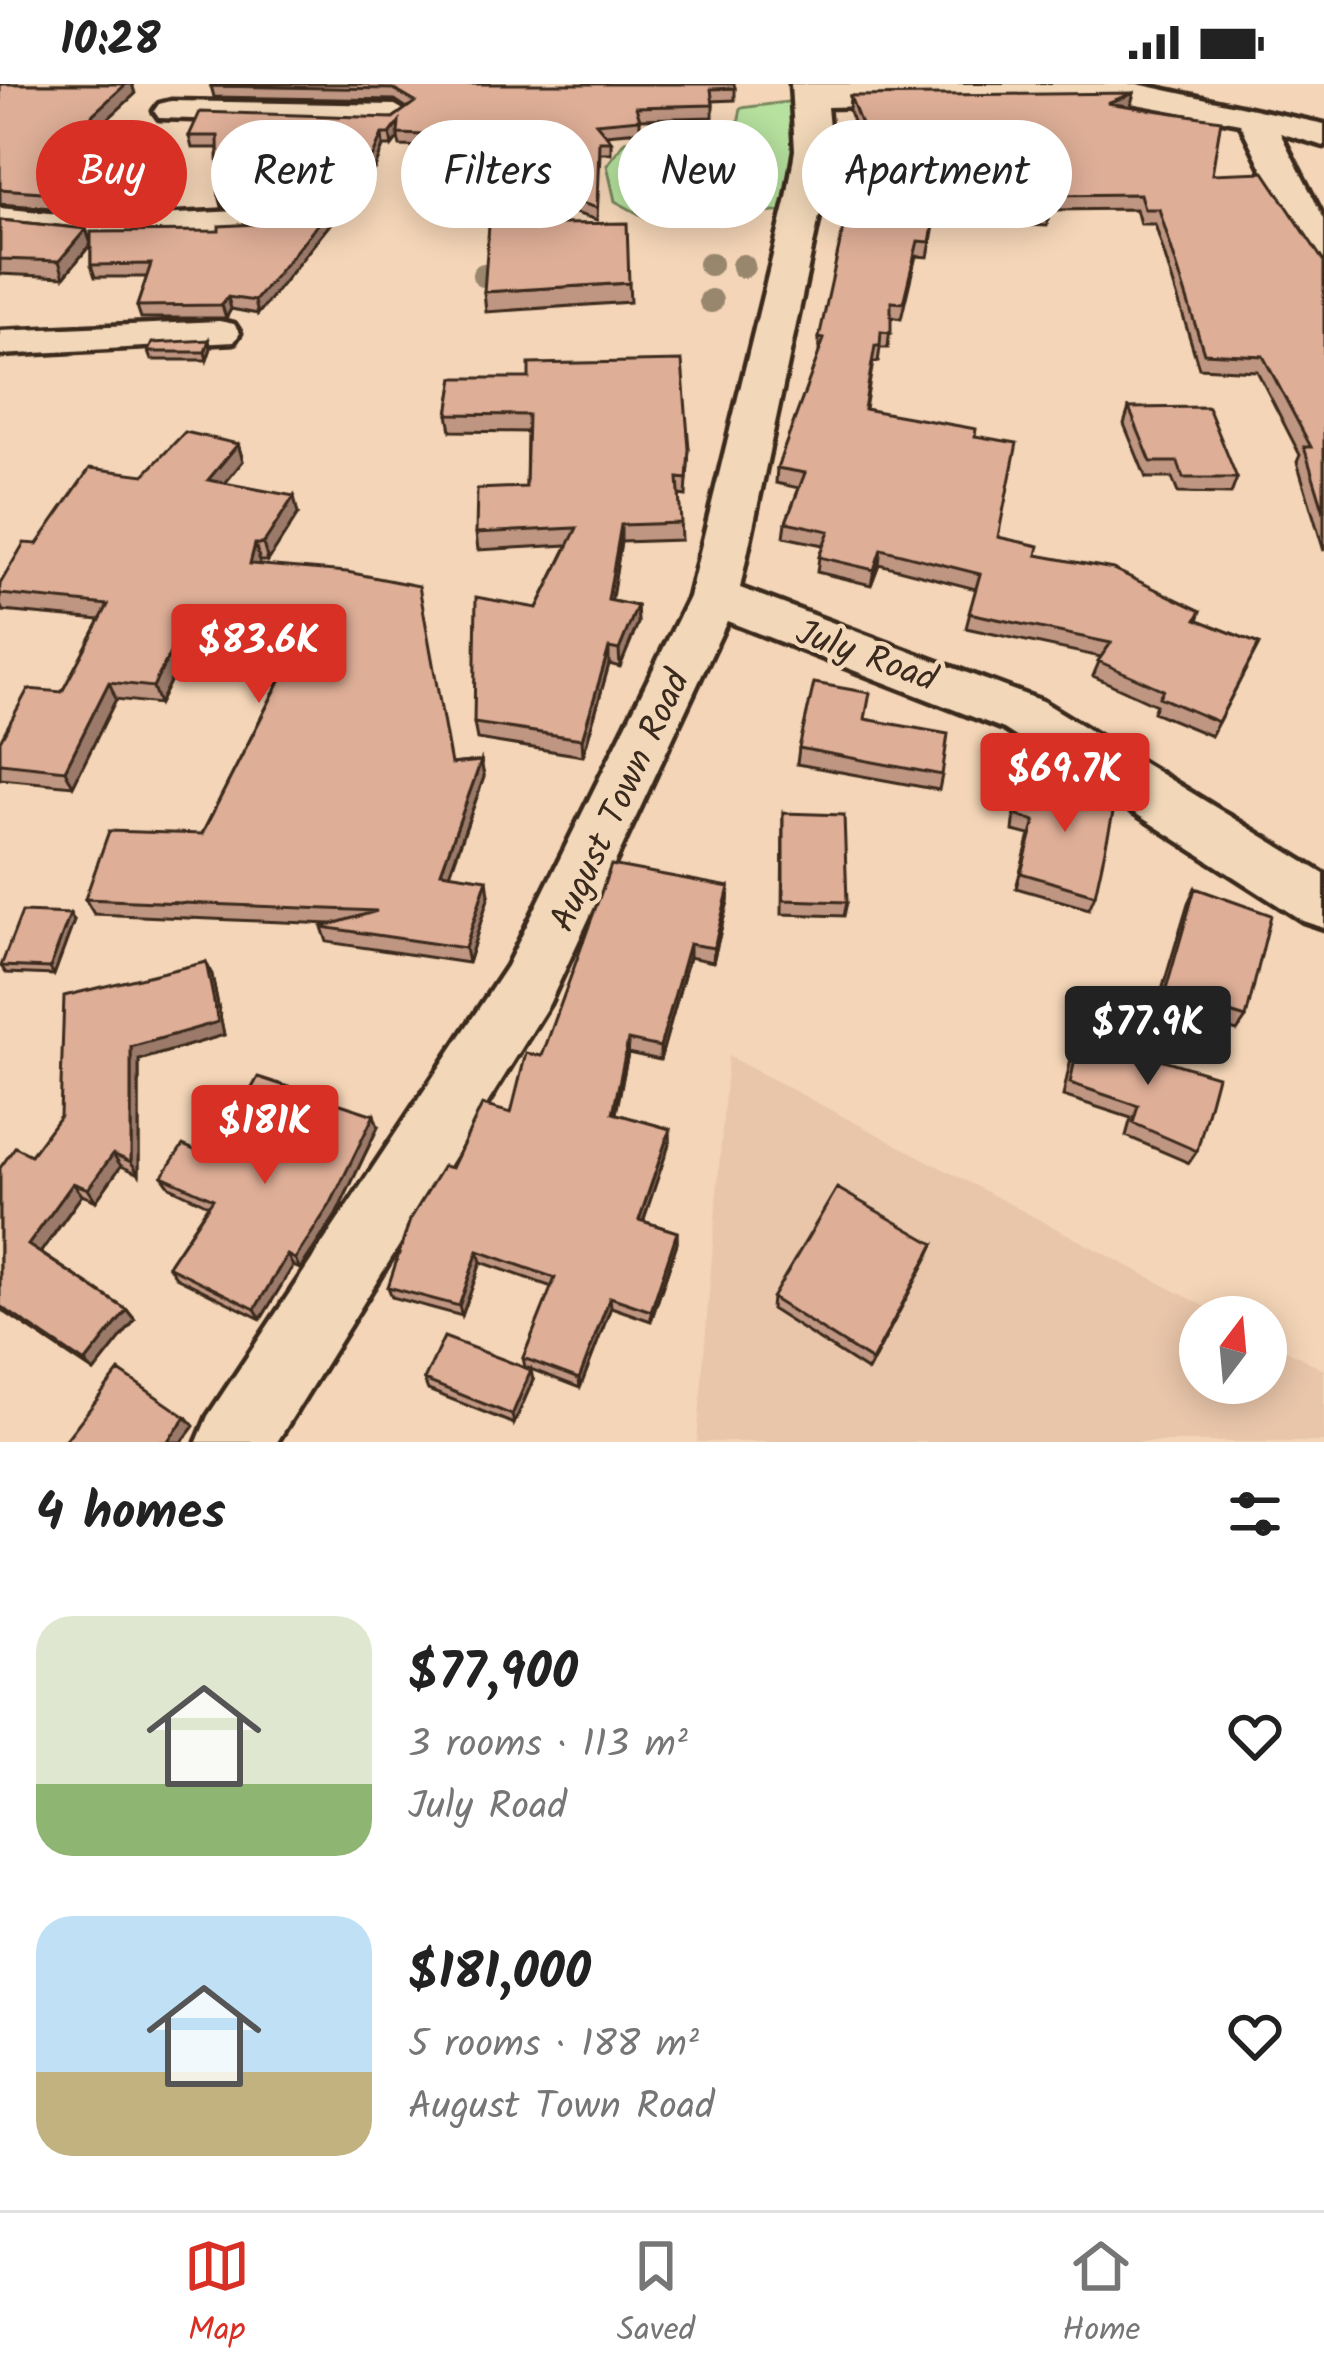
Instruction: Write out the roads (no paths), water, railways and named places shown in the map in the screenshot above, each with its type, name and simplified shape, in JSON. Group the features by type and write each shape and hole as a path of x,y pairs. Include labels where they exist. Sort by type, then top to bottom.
{"street":[{"path":"348,115 366,84"},
{"path":"809,90 1114,90 1252,115 1324,135"},
{"name":"August Town Road","path":"234,1442 528,985 714,597 805,198 813,150 809,90"},
{"path":"171,110 395,115"},
{"path":"1252,115 1324,256"},
{"path":"0,220 97,229 211,223"},
{"path":"0,343 218,333"},
{"name":"July Road","path":"714,597 1023,716 1114,767 1324,904"}]}
